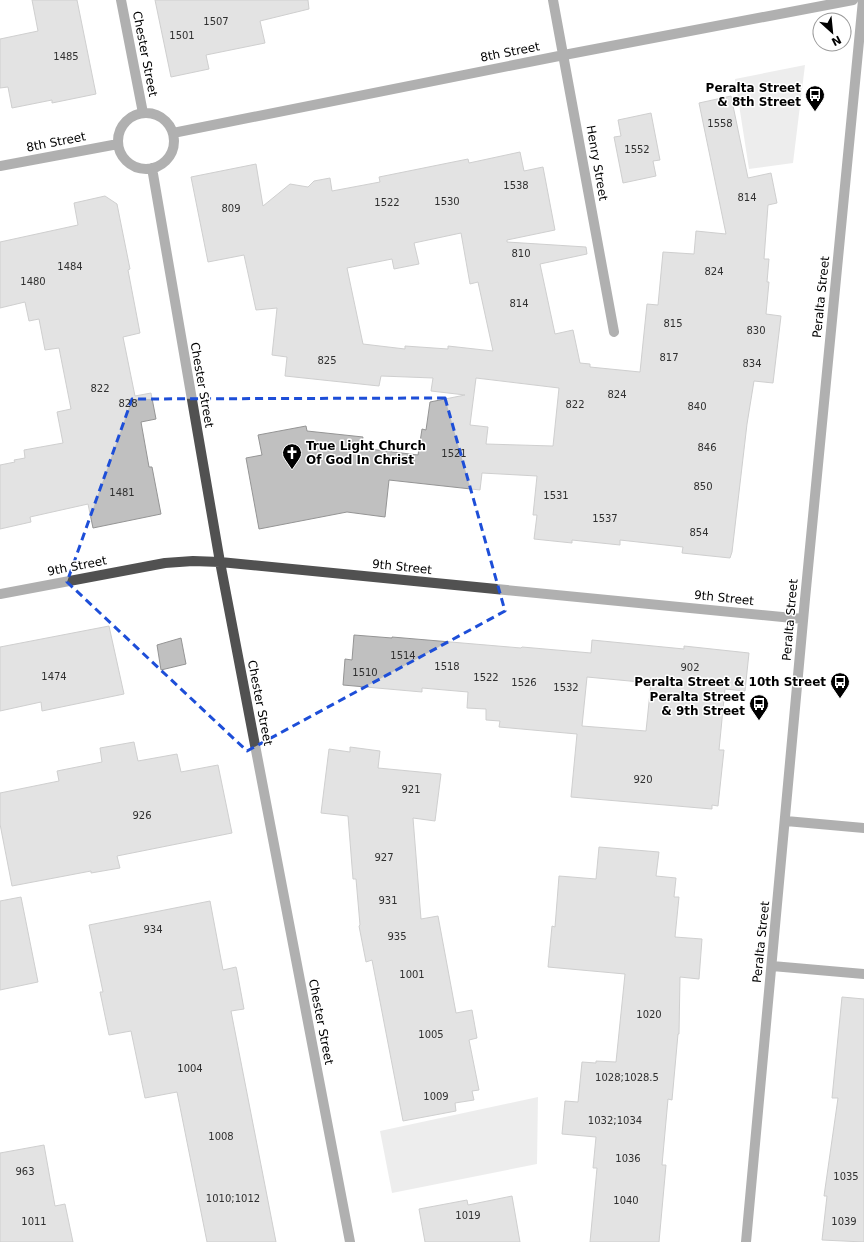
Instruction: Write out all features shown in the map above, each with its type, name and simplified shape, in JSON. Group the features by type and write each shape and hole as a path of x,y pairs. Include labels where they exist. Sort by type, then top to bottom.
{"street":[{"name":"Chester Street","path":"122,0 143,113"},
{"name":"Henry Street","path":"553,0 614,332"},
{"name":"8th Street","path":"173,133 564,55 853,0"},
{"name":"Peralta Street","path":"746,1242 786,821 803,619 863,0"},
{"path":"143,113 158,116 165,120 173,133 174,142 172,151 167,159 160,165 142,169 126,161 120,153 118,144 119,135 124,124 134,115 143,113"},
{"name":"8th Street","path":"0,166 118,144"},
{"name":"Chester Street","path":"152,168 220,562 350,1242"},
{"name":"9th Street","path":"0,594 165,563 193,561 220,562 803,619"},
{"path":"786,821 864,828"},
{"path":"772,966 864,974"}],"highlighted area":[{"path":"445,398 505,611 247,751 67,582 132,399"}],"shaded area":[{"path":"805,65 793,163 749,169 735,79"},
{"path":"538,1097 537,1164 392,1193 380,1131"}],"building":[{"path":"32,0 77,0 96,94 52,103 52,100 12,108 8,87 0,88 0,39 38,31"},
{"path":"155,0 308,0 309,9 260,21 265,43 206,55 209,69 171,77"},
{"path":"731,96 748,178 771,173 777,203 768,205 764,259 769,259 767,282 769,282 766,314 781,316 773,383 754,381 730,558 682,553 683,547 620,540 620,545 572,540 572,543 534,539 537,515 533,515 537,476 482,473 480,490 389,480 385,517 347,512 259,529 246,458 262,455 258,435 306,426 307,431 363,437 361,448 418,455 422,429 426,430 430,402 465,395 431,391 433,378 381,376 379,386 285,376 287,357 272,355 277,308 256,310 244,255 208,262 191,177 256,164 263,206 290,184 308,187 314,181 330,178 332,191 380,182 379,177 468,159 469,163 520,152 524,171 543,167 555,230 507,240 507,242 586,247 587,254 540,264 555,334 573,330 580,363 590,364 590,367 640,372 647,304 658,305 663,252 694,254 696,231 726,234 699,103","holes":["461,233 470,284 478,282 493,351 448,346 448,349 405,346 405,349 363,344 347,268 392,259 394,269 419,264 414,243","476,378 559,388 553,446 486,444 488,427 470,425"]},
{"path":"651,113 660,160 653,161 656,176 623,183 614,137 621,136 618,120"},
{"path":"105,196 117,204 130,269 128,270 140,333 123,337 135,396 151,393 156,419 141,422 149,467 152,467 161,514 93,528 88,504 30,517 31,522 0,529 0,465 25,458 24,450 63,443 57,412 71,409 59,348 45,350 39,319 29,321 25,302 0,308 0,242 78,225 74,203"},
{"path":"109,626 124,694 42,711 41,702 0,711 0,647"},
{"path":"354,635 591,653 592,640 684,649 684,646 749,653 745,691 725,689 719,750 724,750 718,806 712,805 712,809 571,797 577,734 499,727 500,721 486,720 486,709 467,708 468,692 422,688 422,692 343,685 345,659 352,660","holes":["587,677 651,683 646,731 582,726"]},
{"path":"181,638 186,664 161,670 157,645"},
{"path":"134,742 138,761 177,754 181,772 218,765 232,833 117,856 120,868 91,873 91,871 12,886 0,824 0,793 59,781 57,771 102,762 100,748"},
{"path":"350,747 380,751 378,768 441,774 435,821 413,818 421,919 438,916 456,1013 472,1010 477,1038 469,1040 479,1090 472,1091 474,1100 455,1103 456,1111 403,1121 372,960 366,962 359,926 356,879 353,879 348,816 321,813 329,749 350,752"},
{"path":"599,847 659,852 656,876 676,878 674,897 679,897 675,937 702,939 699,979 680,977 679,1034 672,1100 668,1099 662,1165 666,1165 659,1242 590,1242 597,1168 593,1168 596,1137 562,1134 565,1101 578,1102 582,1062 616,1062 625,974 548,967 552,926 555,927 559,876 596,879"},
{"path":"21,897 38,982 0,990 0,901"},
{"path":"210,901 223,970 236,967 237,971 244,1009 231,1011 276,1242 207,1242 177,1092 145,1098 131,1031 109,1035 100,992 103,992 89,925"},
{"path":"842,997 864,999 864,1242 822,1240 827,1196 824,1196 838,1098 832,1098"},
{"path":"44,1145 55,1206 65,1204 73,1242 0,1242 0,1153"},
{"path":"512,1196 520,1242 425,1242 419,1209 467,1200 468,1205"}],"place":[{"name":"Peralta Street & 8th Street","path":"815,112"},
{"name":"True Light Church Of God In Christ","path":"292,470"},
{"name":"Peralta Street & 10th Street","path":"840,699"},
{"name":"Peralta Street & 9th Street","path":"759,721"}]}
